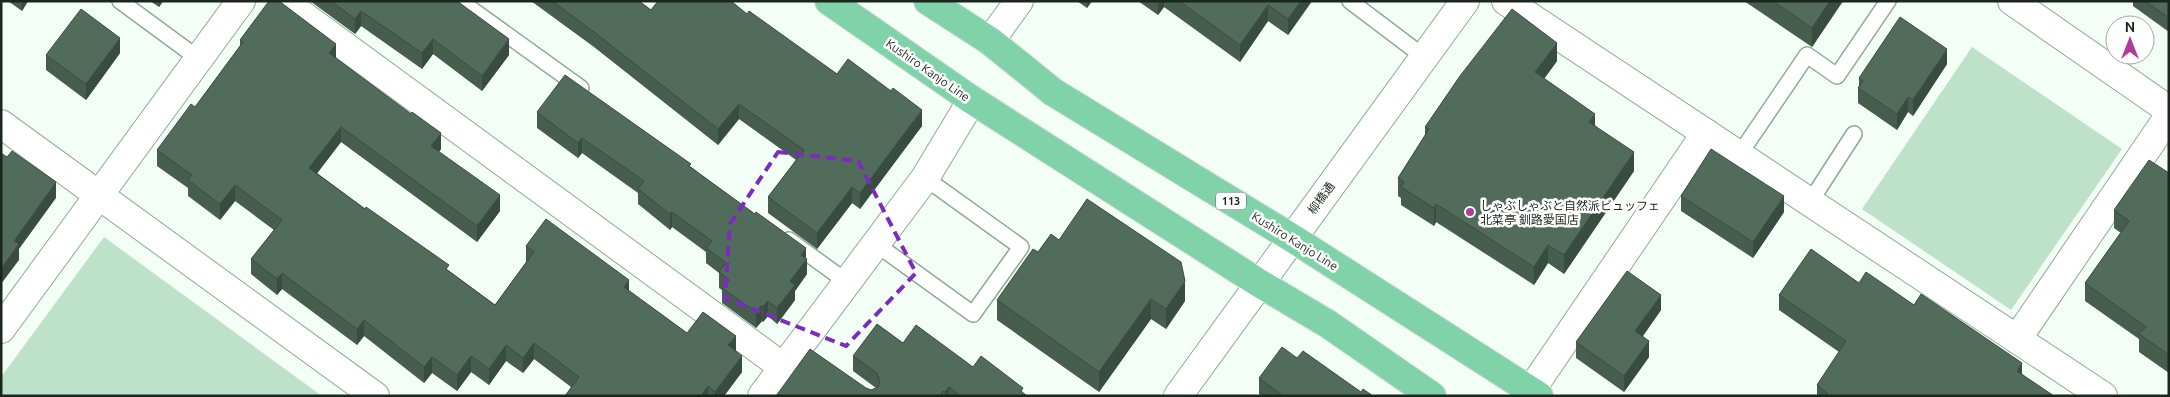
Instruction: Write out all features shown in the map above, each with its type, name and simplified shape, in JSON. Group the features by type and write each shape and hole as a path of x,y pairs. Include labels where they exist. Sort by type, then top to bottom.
{"main road":[{"name":"Kushiro Kanjo Line","path":"829,1 972,100 1259,283 1328,324 1432,396"},
{"name":"Kushiro Kanjo Line","path":"928,1 990,42 1052,92 1292,238 1535,393"}],"street":[{"path":"1,329 241,1"},
{"path":"283,1 783,367"},
{"path":"990,42 1018,1"},
{"name":"柳橋通","path":"1178,396 1465,1"},
{"path":"1506,1 2103,396"},
{"path":"2012,1 2169,110"},
{"path":"762,396 783,367 807,351 847,282 925,178 972,100"},
{"path":"2018,339 2169,116"},
{"path":"1,124 100,194 375,396"},
{"path":"1535,393 1706,133"}],"lane":[{"path":"120,1 199,59"},
{"path":"460,1 589,95"},
{"path":"1350,1 1424,56"},
{"path":"1739,155 1807,55 1837,76 1888,1"},
{"path":"1810,202 1854,134"},
{"path":"876,244 973,314 1021,247 925,178"},
{"path":"774,229 847,282"}],"highlighted area":[{"path":"778,152 858,161 916,273 846,346 725,298 730,224"}],"green space":[{"path":"1972,47 2122,149 2011,310 1862,209"},
{"path":"104,237 322,396 1,396 1,377"}],"building":[{"path":"269,1 274,3 279,1 336,44 329,53 411,114 412,112 441,133 431,146 500,195 477,226 341,127 309,168 365,209 366,207 449,265 446,269 495,305 534,252 526,246 546,219 629,280 624,287 687,333 703,312 736,336 728,345 742,356 715,392 708,386 701,396 565,396 579,377 534,343 523,358 506,345 489,369 471,356 457,375 432,357 424,367 364,320 357,329 282,273 277,279 251,259 282,220 235,185 220,204 188,180 192,175 157,150 191,104 195,107 243,42 240,40"},
{"path":"331,1 457,1 509,39 482,76 433,39 422,53 361,11 355,19"},
{"path":"552,1 639,1 651,10 658,1 731,1 747,14 749,11 837,74 848,59 891,91 893,88 922,110 860,193 852,187 817,233 768,197 804,150 739,104 718,129"},
{"path":"1179,1 1301,1 1288,19 1268,5 1240,45"},
{"path":"1773,1 1830,1 1812,28"},
{"path":"2145,1 2169,1 2169,18"},
{"path":"81,9 120,38 86,84 46,55"},
{"path":"1512,9 1557,43 1535,72 1595,114 1589,122 1634,152 1564,255 1548,245 1534,267 1436,204 1434,208 1401,187 1404,182 1398,178 1429,129 1425,127 1460,76"},
{"path":"1900,17 1947,49 1913,100 1908,97 1897,114 1858,88 1863,81 1859,78"},
{"path":"565,75 691,164 689,166 755,214 756,212 806,248 801,255 807,259 790,281 795,285 777,308 768,301 756,312 722,288 729,280 719,272 726,263 706,248 712,241 672,212 670,214 638,189 644,181 582,138 578,143 537,112"},
{"path":"1711,149 1784,196 1753,242 1681,196"},
{"path":"12,151 56,182 14,241 19,244 1,269 1,153 7,157"},
{"path":"2149,160 2169,173 2169,355 2139,334 2146,327 2085,283 2129,221 2114,210"},
{"path":"1087,199 1181,262 1185,281 1166,309 1151,299 1099,372 997,300 1033,249 1038,252 1051,234 1059,240"},
{"path":"1811,249 1859,283 1866,272 1914,305 1921,294 2022,363 2017,371 2054,396 1825,396 1827,393 1817,385 1846,341 1779,295"},
{"path":"1627,271 1661,295 1635,331 1649,341 1624,376 1576,342"},
{"path":"877,324 903,343 916,325 973,367 981,356 1023,388 1021,391 1027,396 961,396 949,387 940,396 776,396 810,349 866,388 871,390 878,387 880,381 877,373 853,356"},
{"path":"1282,347 1297,358 1303,351 1361,392 1363,389 1373,396 1283,396 1259,378"}],"place":[{"name":"しゃぶしゃぶと自然派ビュッフェ 北菜亭 釧路愛国店","path":"1470,212"}]}
